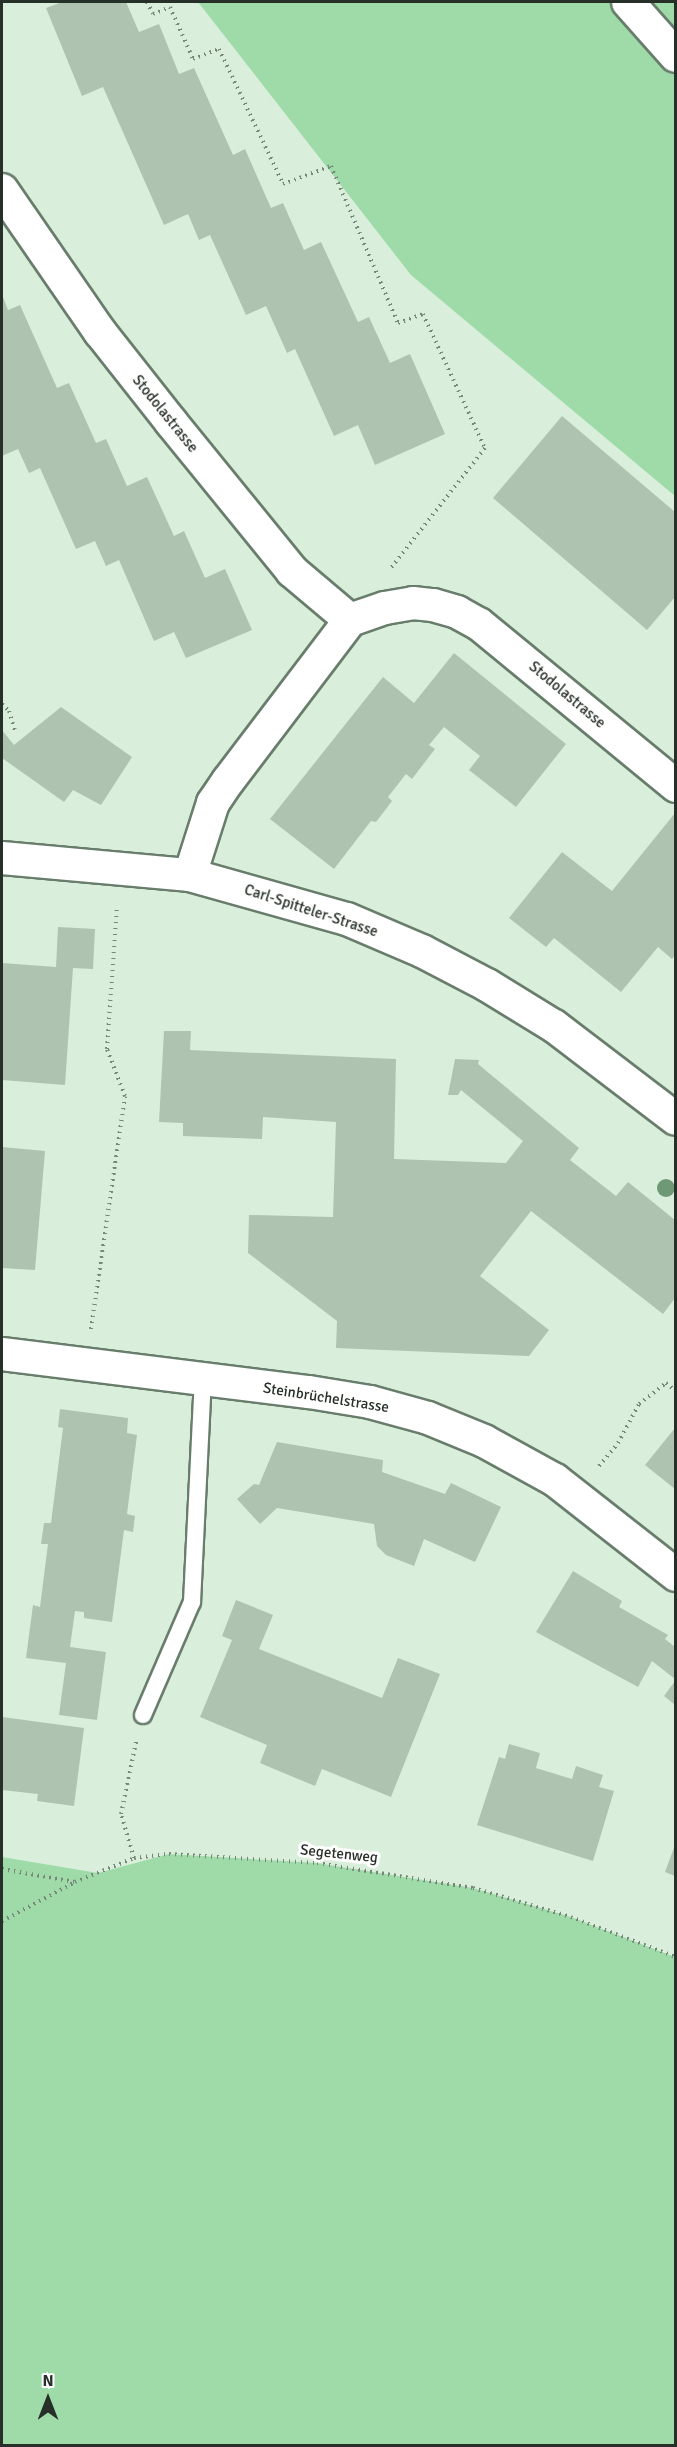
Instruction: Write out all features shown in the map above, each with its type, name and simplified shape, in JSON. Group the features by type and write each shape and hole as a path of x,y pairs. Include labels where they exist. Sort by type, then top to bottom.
{"street":[{"path":"628,2 675,56"},
{"name":"Stodolastrasse","path":"2,190 100,332 292,571 350,620 412,603 457,612 508,646 675,786"},
{"path":"190,875 213,803 350,620"},
{"name":"Carl-Spitteler-Strasse","path":"2,858 190,875 347,919 422,951 554,1026 675,1119"},
{"name":"Steinbrüchelstrasse","path":"2,1354 203,1381 309,1392 428,1418 484,1441 576,1494 675,1575"}],"lane":[{"path":"142,1715 192,1602 203,1381"}],"path":[{"path":"147,2 153,14 170,7 193,59 219,49 283,184 331,166 398,323 423,314 485,448 386,575"},
{"path":"2,704 9,711 15,732"},
{"path":"86,1366 125,1096 107,1048 119,868"},
{"path":"576,1494 618,1443 639,1404 666,1383 675,1392"},
{"path":"134,1858 121,1814 142,1715"},
{"name":"Segetenweg","path":"2,1921 75,1882 134,1858 180,1854 317,1863 406,1874 473,1888 571,1917 675,1957"},
{"path":"2,1869 75,1882"}],"green space":[{"path":"198,2 675,2 675,496 411,275"},
{"path":"169,1854 317,1863 473,1888 571,1917 675,1957 675,2445 2,2445 2,1857 98,1873"}],"building":[{"path":"62,2 126,2 139,32 159,24 179,74 194,68 233,155 245,149 271,208 283,203 304,250 321,242 358,322 369,317 390,363 410,354 445,434 375,465 358,425 334,436 295,349 287,353 266,306 246,315 210,235 199,240 188,214 164,225 103,87 82,96 46,8"},
{"path":"2,294 8,310 20,305 57,388 69,383 96,443 106,439 127,486 147,477 174,536 184,531 205,578 225,569 252,630 186,658 174,632 154,641 119,560 106,566 95,541 76,549 40,468 29,473 18,449 2,456"},
{"path":"562,416 675,512 675,597 647,630 493,498"},
{"path":"454,653 566,744 516,807 469,770 480,756 444,727 429,745 435,749 412,779 406,774 388,797 392,801 376,822 371,821 334,869 270,819 383,677 414,703"},
{"path":"61,707 132,757 101,805 73,790 64,802 2,758 2,730 14,745"},
{"path":"675,813 675,955 672,959 658,947 621,992 554,938 546,947 509,918 562,852 612,891"},
{"path":"58,927 95,929 93,969 73,968 65,1085 2,1080 2,963 56,967"},
{"path":"164,1031 191,1031 190,1050 396,1059 394,1159 506,1163 523,1141 461,1090 458,1095 448,1095 455,1059 479,1060 478,1064 579,1148 570,1160 616,1196 628,1182 675,1220 675,1298 663,1314 531,1211 480,1276 549,1330 529,1356 336,1348 337,1321 248,1253 249,1215 333,1217 336,1122 263,1117 262,1139 183,1136 183,1123 159,1122"},
{"path":"2,1147 45,1151 35,1270 2,1268"},
{"path":"60,1409 128,1418 127,1433 137,1435 127,1514 135,1516 133,1532 124,1530 112,1622 84,1618 84,1612 75,1611 70,1647 106,1652 97,1720 59,1715 66,1663 26,1658 33,1605 40,1607 48,1544 41,1544 44,1523 51,1523 63,1428 58,1427"},
{"path":"675,1428 675,1489 645,1465"},
{"path":"277,1442 383,1460 382,1472 445,1494 451,1483 501,1507 475,1562 424,1539 414,1566 386,1555 377,1546 374,1524 277,1508 260,1524 237,1499 254,1484 259,1485"},
{"path":"573,1571 622,1601 619,1607 668,1635 665,1639 675,1647 675,1679 652,1661 638,1687 536,1632"},
{"path":"236,1600 273,1615 259,1649 382,1698 398,1658 440,1674 391,1797 322,1769 315,1786 286,1774 260,1763 267,1745 200,1717 232,1640 222,1636"},
{"path":"675,1681 675,1705 664,1696"},
{"path":"2,1717 84,1728 74,1806 37,1801 38,1794 2,1790"},
{"path":"509,1744 540,1753 536,1768 572,1779 576,1766 603,1775 599,1787 614,1791 593,1861 477,1825 499,1757 505,1759"},
{"path":"675,1845 675,1876 665,1872"}]}
